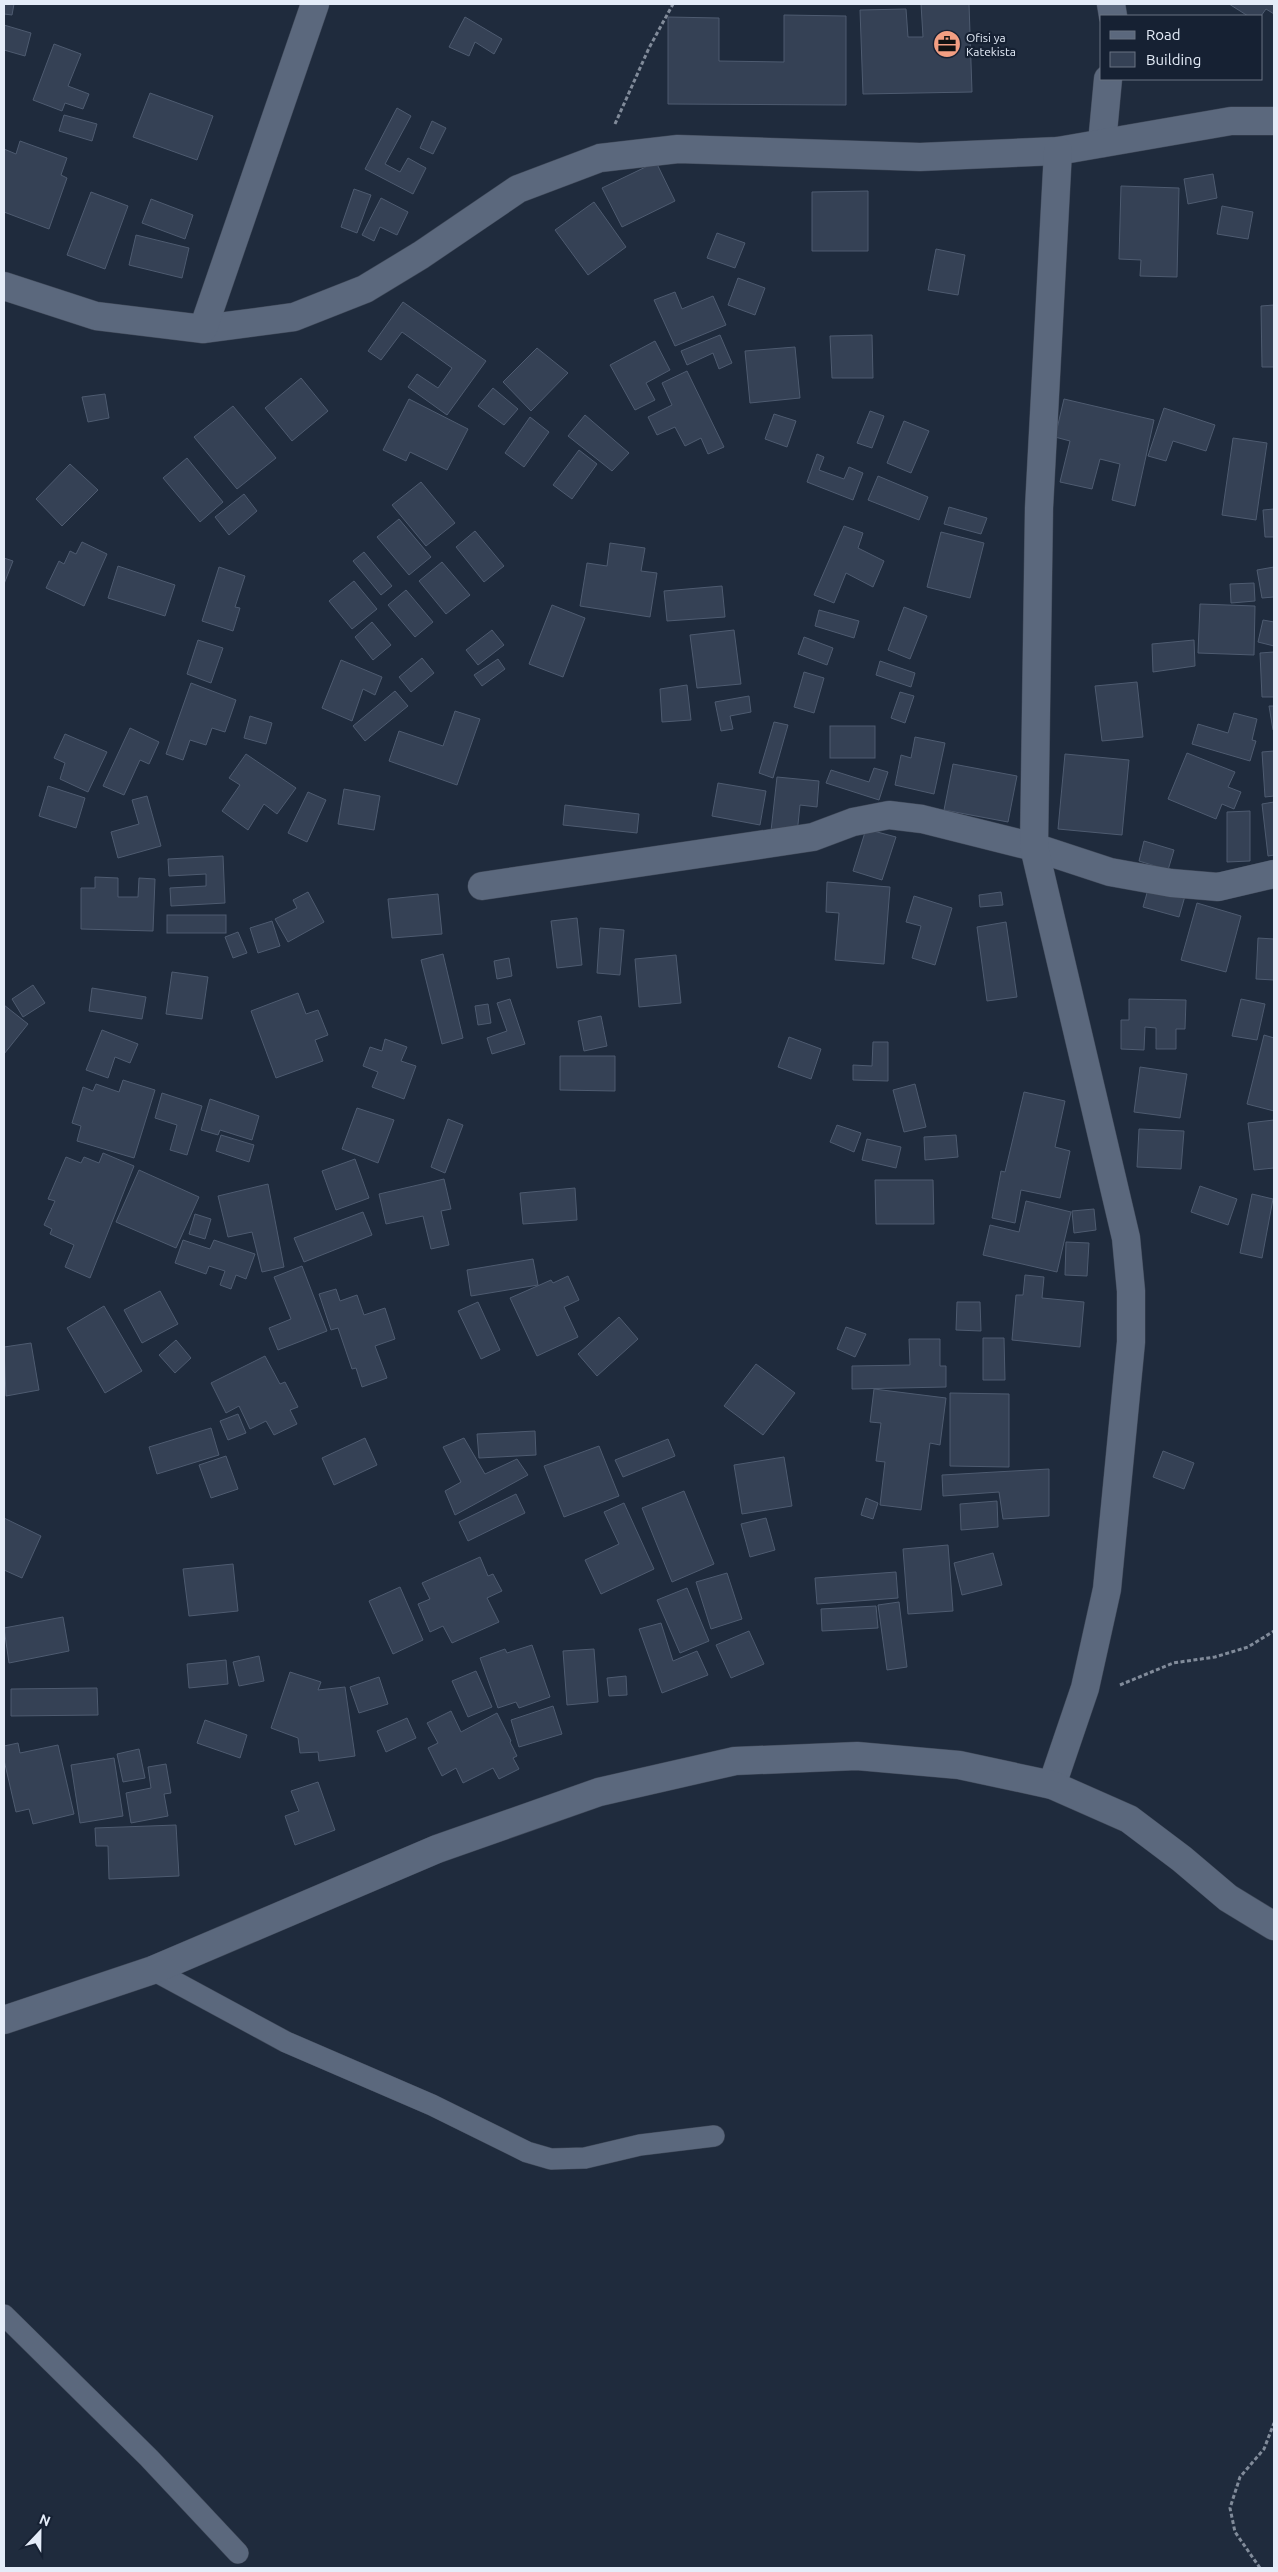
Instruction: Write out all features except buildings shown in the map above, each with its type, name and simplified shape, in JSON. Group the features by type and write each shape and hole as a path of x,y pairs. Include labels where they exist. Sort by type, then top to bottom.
{"street":[{"path":"203,329 315,4"},
{"path":"1102,143 1108,80"},
{"path":"4,286 96,316 203,329 294,317 365,289 421,256 518,189 600,158 678,149 920,157 1058,151 1231,121 1274,121"},
{"path":"1052,1785 1085,1688 1107,1589 1131,1342 1132,1291 1126,1238 1034,847 1039,508 1058,151"},
{"path":"482,886 813,837 854,822 889,815 922,819 1034,847 1110,872 1171,883 1218,887 1274,874"},
{"path":"4,2020 153,1970 437,1848 600,1792 735,1761 857,1756 959,1765 1052,1785 1129,1819 1182,1859 1228,1898 1274,1926"}],"lane":[{"path":"153,1970 286,2042 432,2105 527,2152 551,2159 584,2158 640,2145 714,2136"},
{"path":"4,2315 149,2458 238,2553"}],"path":[{"path":"600,158 649,48 673,4"},
{"path":"1118,1686 1173,1663 1215,1657 1248,1647 1274,1631"},
{"path":"1260,2568 1235,2532 1230,2508 1240,2477 1264,2448 1274,2423"}],"place":[{"name":"Ofisi ya Katekista","path":"947,44"}]}
